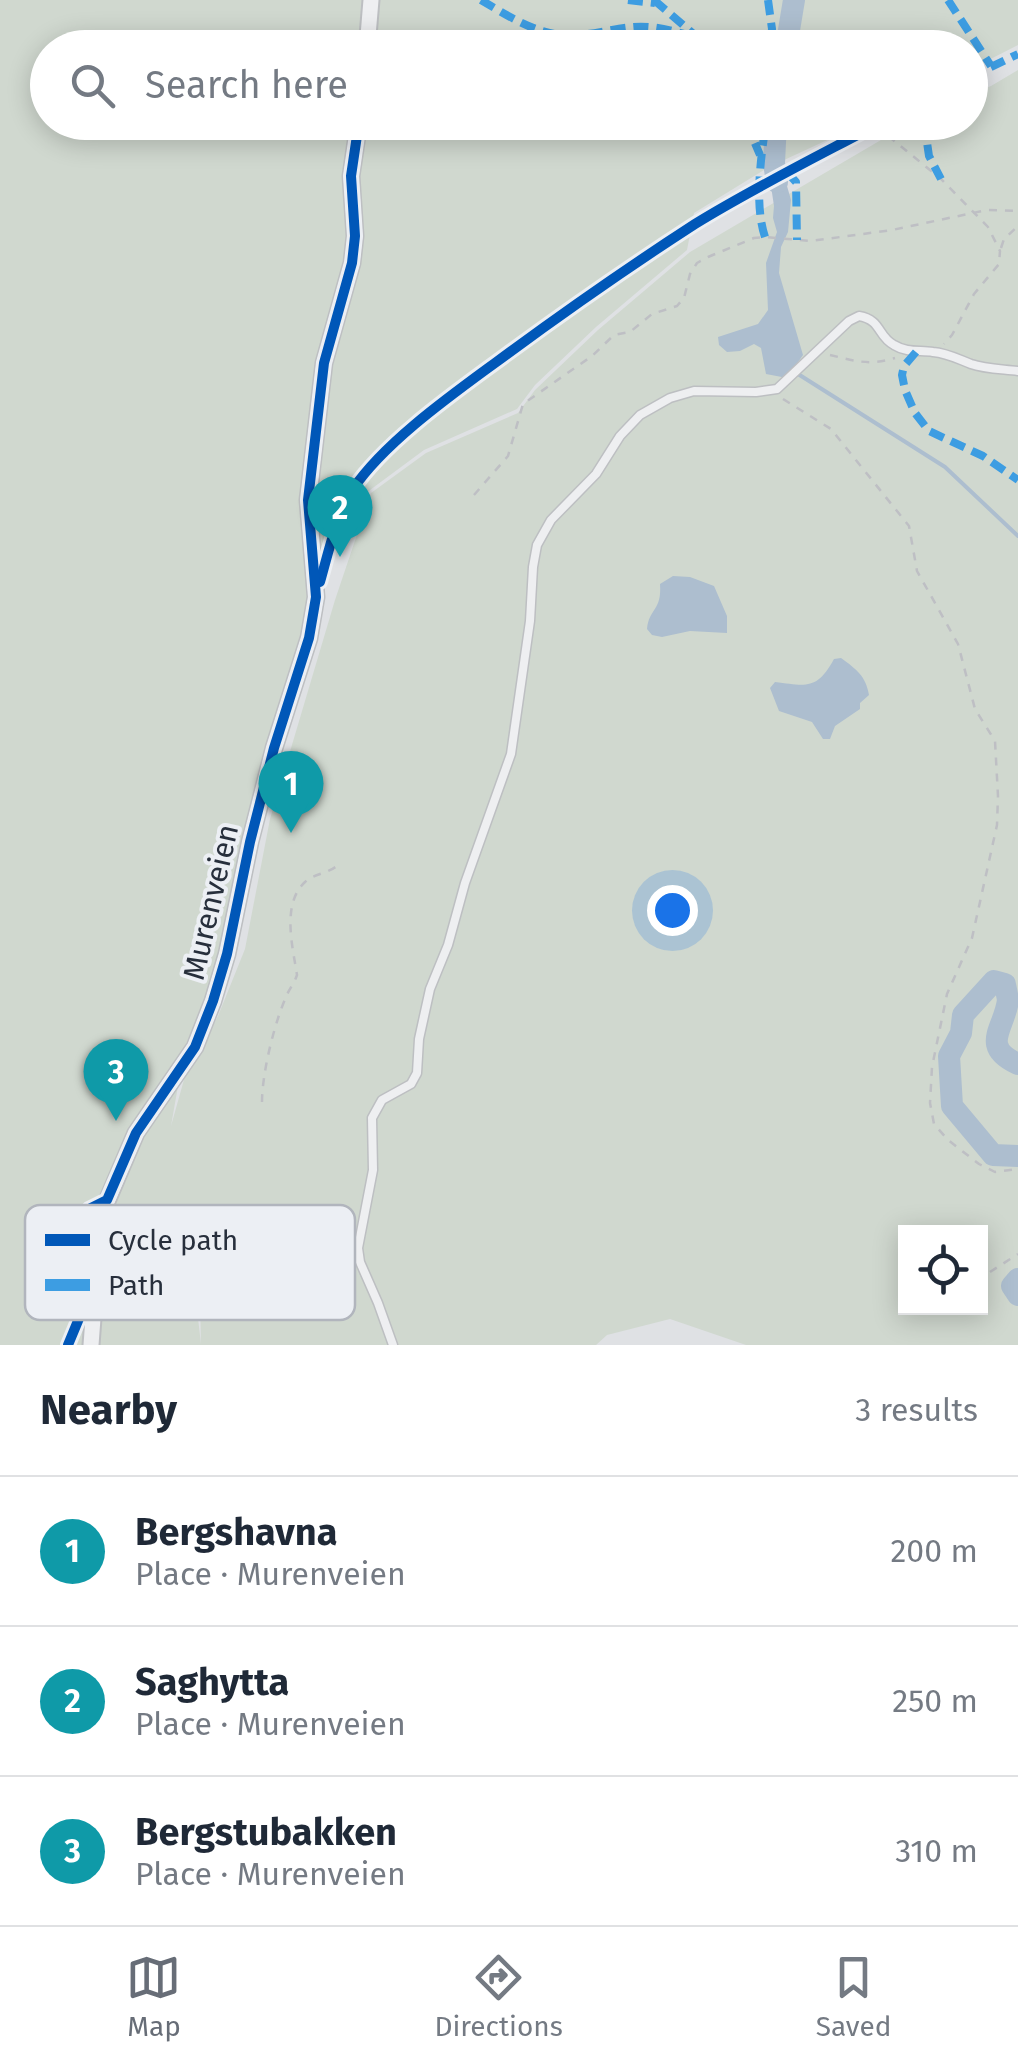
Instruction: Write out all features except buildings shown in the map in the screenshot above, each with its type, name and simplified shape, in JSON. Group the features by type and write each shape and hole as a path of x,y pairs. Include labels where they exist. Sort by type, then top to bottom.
{"street":[{"path":"368,30 371,0"},
{"name":"Murenveien","path":"105,1205 136,1134 194,1047 212,1001 227,954 274,748 309,638 316,597 308,500 320,387 352,263 351,176 356,140"},
{"name":"Murenveien","path":"91,1345 93,1320"}],"lane":[{"path":"393,1345 358,1248 373,1170 372,1118 382,1100 412,1084 417,1072 430,989 511,754 530,621 533,567 537,545 551,520 596,474 620,436 640,415 670,398 694,391 777,389 859,316 873,320 897,347 1018,371"}],"path":[{"path":"893,140 941,179 988,227 1000,251"},
{"path":"474,496 508,456 523,404 592,356 614,335 630,332 652,314 677,306 684,298 696,263 754,238 811,240 892,230 986,210 1018,210"},
{"path":"932,352 952,335 974,294 998,264 1004,240 1018,226"},
{"path":"815,355 860,363 883,362 916,352"},
{"path":"777,389 784,401 831,429 909,526 917,571 958,644 975,709 995,741 998,824 972,938 947,994 932,1068 930,1103 934,1124 979,1164 995,1172 1018,1169"},
{"path":"262,1102 280,1014 297,975 290,942 297,891 309,878 332,872 340,864"},
{"path":"990,1272 1018,1254"}],"shaded area":[{"path":"0,0 1018,0 1018,45 988,60 988,30 30,30 30,140 827,140 769,167 694,213 687,250 596,327 535,385 517,409 424,450 370,490 328,531 301,637 267,744 235,913 216,980 185,1046 171,1126 185,1076 218,1016 245,949 270,819 371,493 426,453 518,413 535,390 598,330 690,252 881,140 988,140 988,87 1018,70 1018,1345 746,1345 670,1319 607,1335 596,1345 0,1345"}],"water":[{"path":"785,179 791,200 779,273 803,355 787,378 766,374 761,348 754,344 727,352 719,345 718,337 758,324 768,310 766,263 777,232 771,186"},
{"path":"673,576 690,577 714,586 727,616 727,633 652,635 647,629 659,599 660,584"},
{"path":"841,658 859,674 869,695 860,703 860,709 835,726 830,739 823,739 812,722 779,711 770,688 775,682 810,684 822,676 834,659"}],"waterway":[{"path":"789,30 794,0"},
{"path":"775,140 777,182"},
{"path":"798,374 945,467 1018,536"},
{"path":"1018,1064 1006,1057 997,1043 1008,1000 1005,984 994,981 963,1015 961,1033 949,1056 952,1106 993,1155 1018,1156"},
{"path":"1018,1279 1012,1286 1018,1295"}],"marked path":[{"path":"481,0 539,30"},
{"path":"628,0 655,3"},
{"path":"654,0 689,30"},
{"path":"768,0 772,30"},
{"path":"948,0 968,30"},
{"path":"612,30 641,27 669,30"},
{"path":"988,68 1018,54"},
{"path":"988,61 991,66"},
{"path":"754,140 760,155"},
{"path":"764,140 759,195 765,237"},
{"path":"927,140 929,156 941,179"},
{"path":"787,172 796,182 797,240"},
{"path":"916,352 902,375 915,413 929,431 983,456 1018,480"}],"cycle path":[{"path":"97,1205 107,1200 136,1133 195,1047 213,1001 274,748 309,638 316,597 308,500 324,363 352,263 355,236 351,176 356,140"},
{"path":"320,582 338,522 353,489 419,421 544,327 695,224 848,140"},
{"path":"68,1345 78,1320"}],"place":[{"name":"Saghytta","path":"340,557"},
{"name":"Bergshavna","path":"291,833"},
{"name":"Bergstubakken","path":"116,1121"}]}
